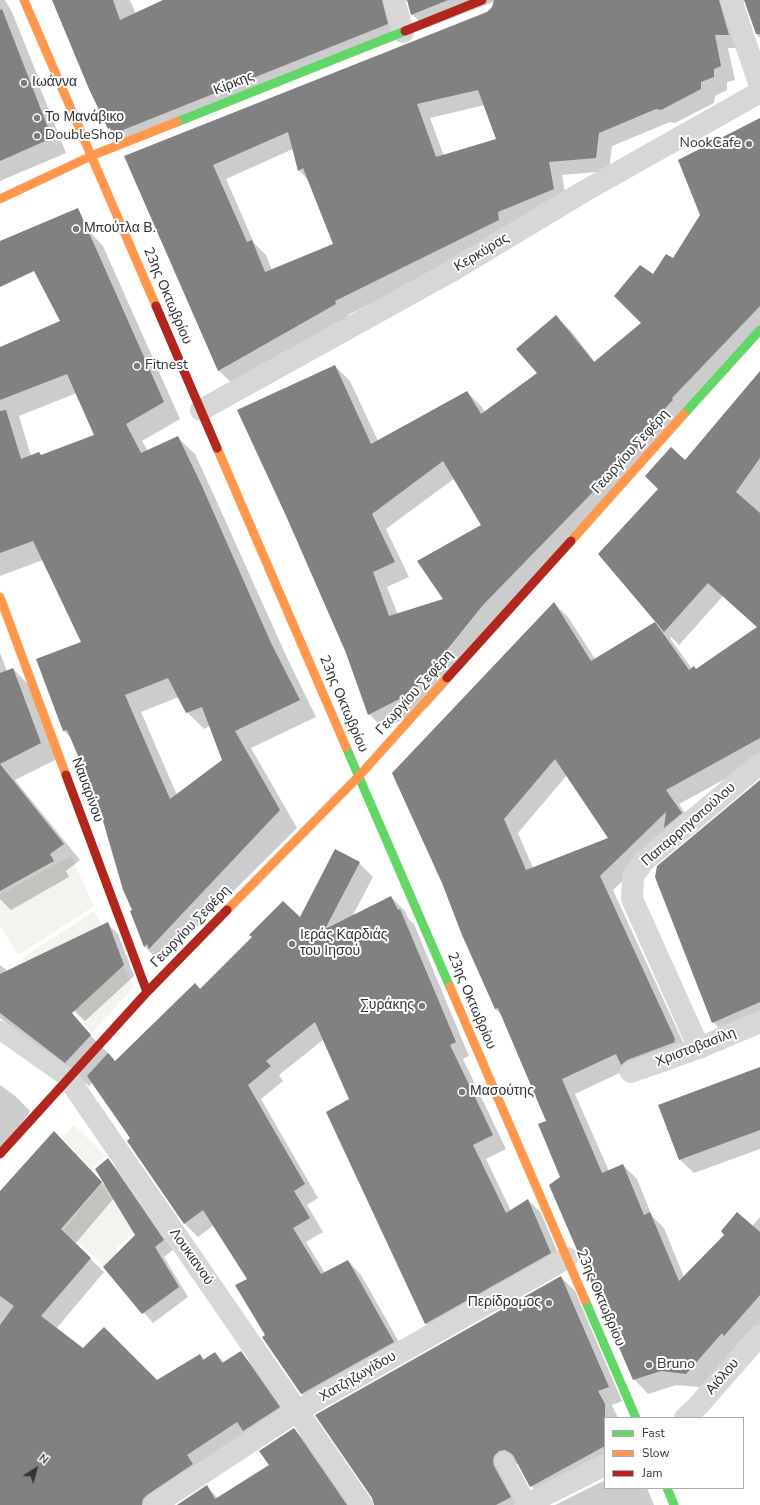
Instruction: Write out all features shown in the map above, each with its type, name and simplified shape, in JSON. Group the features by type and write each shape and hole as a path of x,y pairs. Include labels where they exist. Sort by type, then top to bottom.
{"street":[{"name":"23ης Οκτωβρίου","path":"24,0 636,1417"},
{"path":"394,0 403,32"},
{"name":"Κίρκης","path":"0,199 92,156 482,0"},
{"path":"731,0 756,56 760,86"},
{"name":"Κερκύρας","path":"201,410 450,272 583,192 760,92"},
{"name":"Γεωργίου Σεφέρη","path":"0,1154 147,992 359,776 760,330"},
{"name":"Ναυαρίνου","path":"0,598 147,992"},
{"name":"Παπαρρηγοπούλου","path":"699,1048 632,899 633,876 645,860 760,764"},
{"name":"Χριστοβασίλη","path":"631,1072 699,1048 760,1022"},
{"name":"Λουκιανού","path":"68,1078 362,1505"},
{"name":"Χατζηζωγίδου","path":"154,1505 297,1411 567,1258"},
{"name":"Αιόλου","path":"686,1417 697,1407 760,1335"},
{"path":"526,1504 604,1465"},
{"path":"667,1489 674,1505"}],"lane":[{"name":"Λουκιανού","path":"0,1030 68,1078"},
{"path":"504,1461 526,1504"}],"shaded area":[{"path":"71,856 94,906 19,955 0,927 0,895"},
{"path":"94,911 134,987 92,1033 46,981 22,958"},
{"path":"74,1125 106,1156 91,1169 62,1137"},
{"path":"101,1185 111,1199 126,1188 148,1220 116,1249 122,1259 108,1270 64,1230"}],"building":[{"path":"52,0 113,0 120,20 163,0 382,0 388,24 113,134 110,128 108,129 89,89"},
{"path":"407,0 448,0 411,15"},
{"path":"494,0 719,0 729,35 715,35 721,66 714,69 714,77 701,82 701,89 661,110 656,109 599,133 596,158 549,162 554,189 498,212 499,220 335,301 336,304 218,371 124,156 487,12 492,7","holes":["478,90 496,139 436,157 417,104","288,132 298,171 303,168 333,244 265,272 252,240 247,242 213,165"]},
{"path":"744,0 760,0 760,34 756,34"},
{"path":"2,9 52,138 0,161 0,10"},
{"path":"760,118 760,306 672,398 673,400 647,427 652,431 627,459 626,458 483,605 413,692 368,715 346,653 287,518 237,410 335,365 371,444 467,391 481,414 537,373 516,349 556,315 594,362 641,323 614,296 640,265 653,274 666,254 673,258 700,215 678,160","holes":["443,461 481,525 417,561 443,599 389,616 373,572 395,562 372,514"]},
{"path":"78,208 164,402 126,424 141,453 178,436 201,484 271,643 300,700 235,731 280,810 149,949 147,944 144,947 130,911 132,910 123,890 97,800 67,730 63,731 36,659 81,642 33,541 0,553 0,411 6,410 21,459 39,452 41,455 94,435 67,374 0,400 0,347 60,321 34,271 0,287 0,241","holes":["168,678 186,713 202,707 222,760 170,799 125,695"]},
{"path":"760,371 760,458 736,492 760,513 760,738 666,790 682,813 664,828 666,812 600,876 675,1039 675,1042 627,1060 621,1065 616,1054 562,1079 602,1173 623,1164 644,1215 650,1212 679,1281 724,1235 721,1231 737,1212 760,1232 760,1295 724,1336 722,1333 686,1374 661,1371 633,1380 549,1185 560,1177 538,1124 546,1121 498,1008 495,1009 462,935 442,883 392,773 554,602 591,661 655,622 689,670 694,666 696,669 757,627 708,583 664,632 598,554 658,489 645,476 671,447 685,460","holes":["555,759 608,838 526,870 504,819"]},
{"path":"13,668 41,743 0,764 0,673"},
{"path":"0,764 64,844 50,854 54,861 0,891"},
{"path":"760,780 760,1002 712,1023 655,877 657,866"},
{"path":"335,849 360,862 325,929 391,896 398,910 400,909 456,1042 450,1045 493,1135 473,1145 506,1213 528,1199 551,1253 425,1324 326,1112 349,1099 315,1022 266,1061 271,1066 248,1085 305,1184 294,1191 310,1218 293,1228 321,1274 348,1260 394,1342 301,1394 262,1337 265,1335 235,1285 247,1279 203,1210 184,1224 127,1141 130,1138 87,1076 108,1053 115,1061 195,983 200,989 252,937 249,935 283,901 300,917"},
{"path":"108,922 124,965 72,1013 91,1035 65,1063 0,1013 0,974"},
{"path":"760,1067 760,1130 679,1160 658,1105"},
{"path":"54,1131 102,1182 61,1229 91,1258 41,1316 83,1348 104,1327 157,1380 200,1354 203,1360 215,1352 222,1363 241,1351 280,1407 243,1431 237,1422 187,1455 193,1464 147,1495 143,1499 142,1505 0,1505 0,1325 14,1306 0,1296 0,1191"},
{"path":"108,1158 164,1240 155,1247 179,1287 142,1314 103,1267 135,1235 95,1169"},
{"path":"561,1276 609,1387 598,1391 605,1404 604,1447 530,1487 513,1455 505,1450 499,1451 494,1456 494,1466 511,1497 496,1505 374,1505 372,1498 315,1415"},
{"path":"294,1428 347,1505 177,1505 207,1485 215,1499 269,1465 259,1451"}],"traffic: fast":[{"path":"177,122 405,31"},
{"path":"684,414 760,330"},
{"path":"346,747 450,987"},
{"path":"585,1300 636,1417"},
{"path":"667,1489 674,1505"}],"traffic: slow":[{"path":"24,0 156,306"},
{"path":"0,199 91,156 177,122"},
{"path":"571,541 684,414"},
{"path":"217,448 346,747"},
{"path":"0,597 66,775"},
{"path":"227,910 359,776 447,678"},
{"path":"450,987 585,1300"}],"traffic: jam":[{"path":"405,31 482,0"},
{"path":"156,306 217,448"},
{"path":"447,678 571,541"},
{"path":"66,775 147,992"},
{"path":"0,1154 147,992 227,910"}],"place":[{"name":"Ιωάννα","path":"24,83"},
{"name":"Το Μανάβικο","path":"37,118"},
{"name":"DoubleShop","path":"37,136"},
{"name":"NookCafe","path":"749,144"},
{"name":"Μπούτλα Β.","path":"76,229"},
{"name":"Fitnest","path":"137,366"},
{"name":"Ιεράς Καρδιάς του Ιησού","path":"292,944"},
{"name":"Συράκης","path":"422,1006"},
{"name":"Μασούτης","path":"462,1092"},
{"name":"Περίδρομος","path":"549,1303"},
{"name":"Bruno","path":"649,1365"}]}
